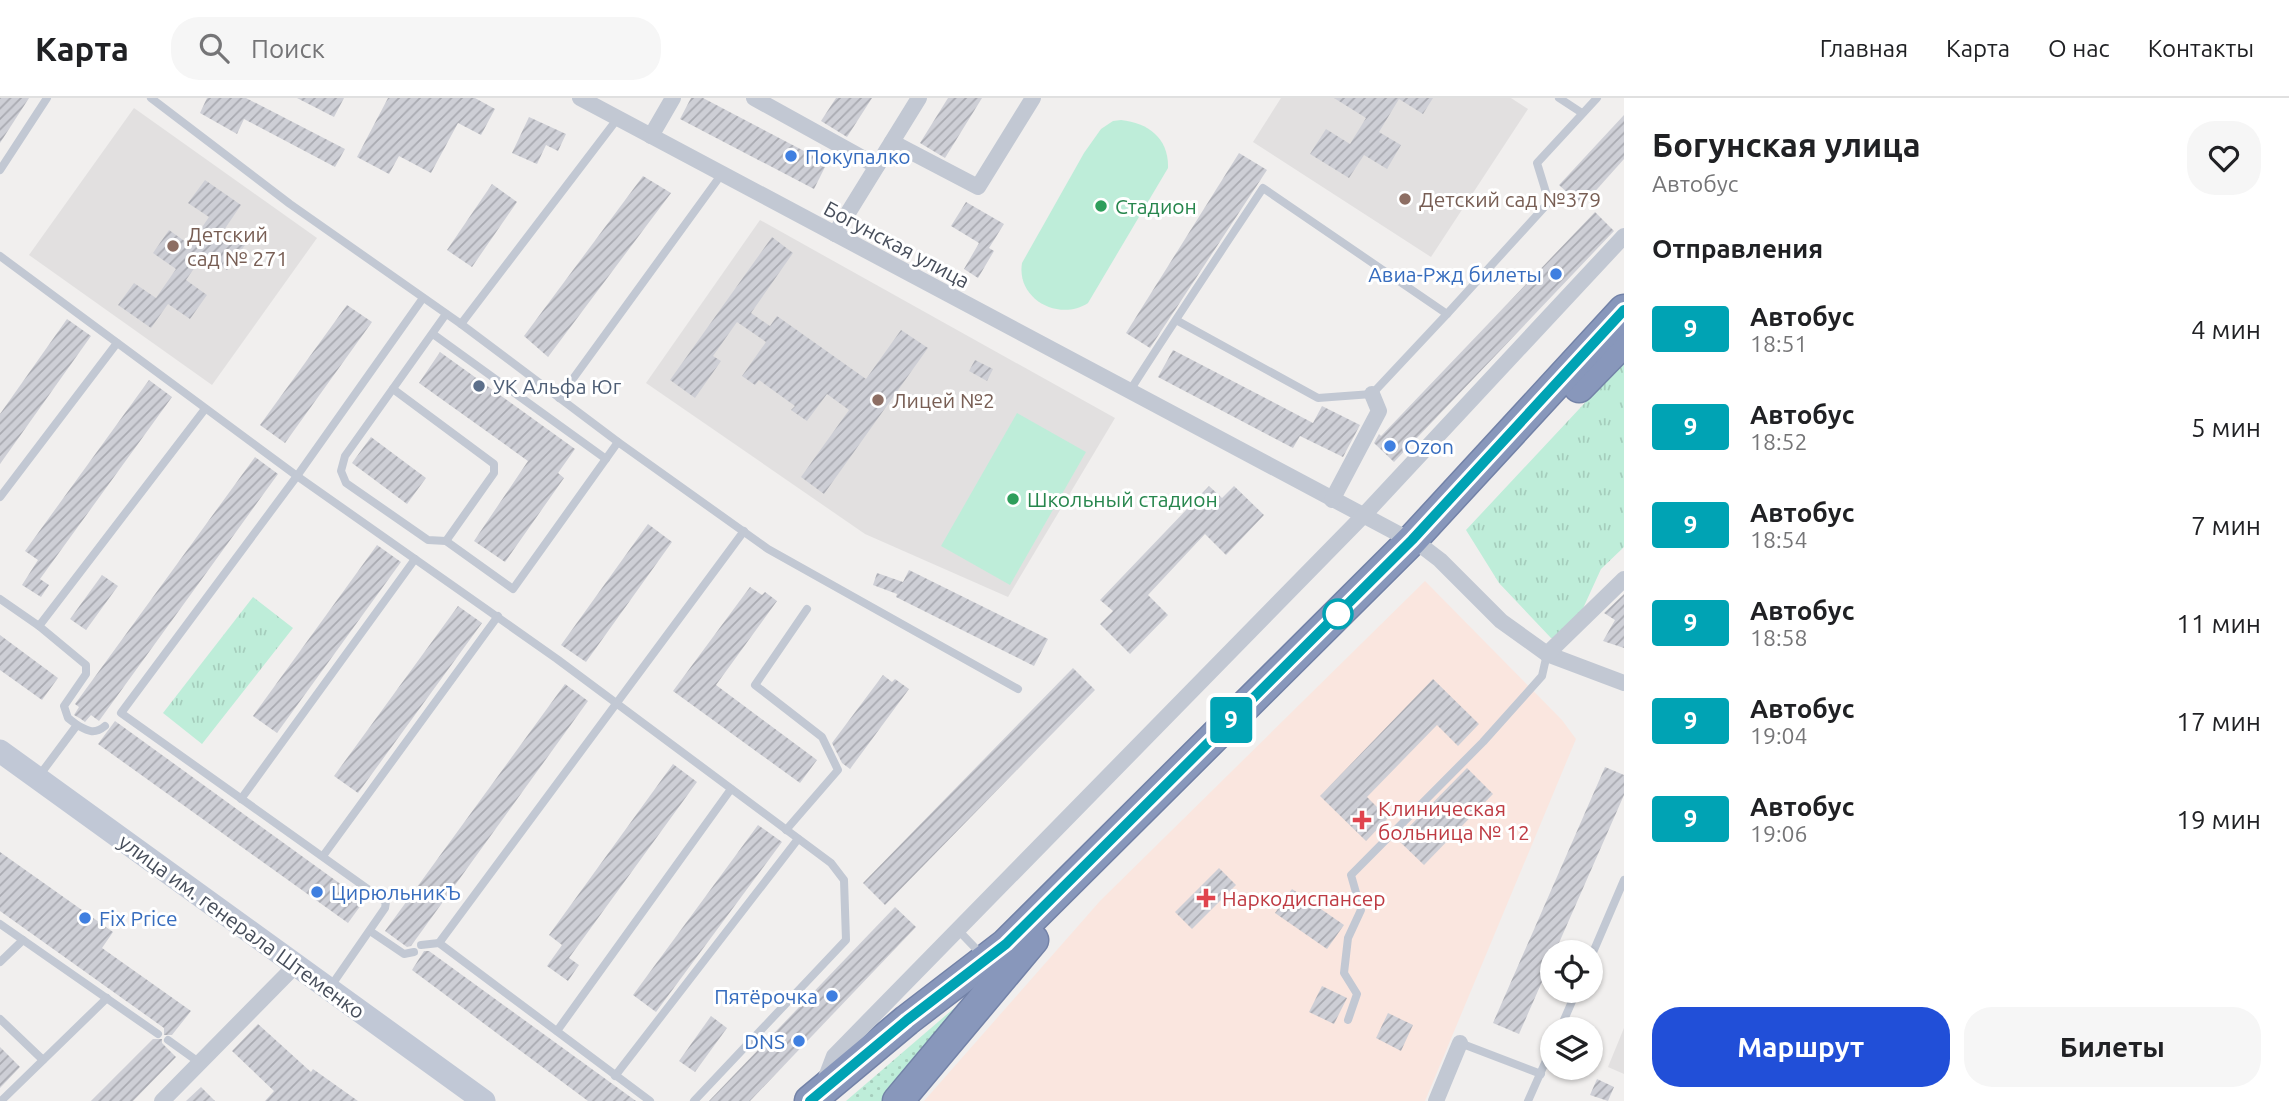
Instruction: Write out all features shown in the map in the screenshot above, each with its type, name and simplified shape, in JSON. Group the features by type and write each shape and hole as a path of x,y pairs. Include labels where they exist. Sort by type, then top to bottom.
{"highway":[{"path":"898,1101 1022,952 1418,543 1624,310"},
{"path":"815,1097 907,1020 1006,944 1624,341"}],"street":[{"name":"Богунская улица","path":"580,98 1332,500 1418,543 1440,560 1501,621 1547,654 1624,683"},
{"path":"651,136 673,98"},
{"path":"754,98 877,166"},
{"path":"835,234 919,98"},
{"path":"892,142 978,187 1033,98"},
{"path":"815,1097 834,1056 1363,516 1624,236"},
{"path":"1332,500 1378,411 1372,394"},
{"path":"1547,654 1624,579"},
{"name":"улица им. генерала Штеменко","path":"0,751 484,1101"},
{"path":"162,1101 296,965"},
{"path":"1436,1101 1460,1043"}],"lane":[{"path":"0,170 47,98"},
{"path":"151,98 290,204 461,324 618,442 768,549 1018,689"},
{"path":"1559,98 1582,113"},
{"path":"1176,320 1318,398 1372,394 1549,202 1537,163 1597,98"},
{"path":"461,324 618,118"},
{"path":"559,398 721,175"},
{"path":"1129,392 1263,188 1447,314"},
{"path":"0,256 297,476 498,616 831,863 844,880 846,940 694,1101"},
{"path":"113,719 121,713 297,476 423,298"},
{"path":"446,314 345,456 341,471 346,483 428,540 446,541 513,589 618,442"},
{"path":"433,334 606,459"},
{"path":"0,497 117,343"},
{"path":"393,390 494,464 494,473 446,541"},
{"path":"38,626 205,409"},
{"path":"370,931 404,954 439,943 744,531"},
{"path":"241,799 415,559"},
{"path":"0,599 86,665 86,674 64,706 68,718 89,732 105,726"},
{"path":"786,830 838,770 822,737 755,685 807,609"},
{"path":"323,856 498,616"},
{"path":"1348,1020 1357,994 1344,973 1348,938 1361,910 1351,875 1483,742 1542,677 1547,654"},
{"path":"121,713 386,902 370,931 329,988"},
{"path":"37,778 77,725"},
{"path":"557,1031 731,789"},
{"path":"615,1076 798,839"},
{"path":"1598,940 1624,880"},
{"path":"0,924 158,1034"},
{"path":"958,930 986,960"},
{"path":"0,961 23,940"},
{"path":"439,943 650,1101"},
{"path":"1,1101 107,998"},
{"path":"0,1020 43,1060"},
{"path":"168,1040 200,1063"},
{"path":"1460,1043 1540,1074"},
{"path":"1528,1101 1540,1076"}],"shaded area":[{"name":"Детский сад №379","path":"1281,98 1511,98 1528,109 1431,257 1253,142"},
{"name":"Детский сад № 271","path":"134,108 317,238 212,385 29,255"},
{"name":"Лицей №2","path":"760,220 1115,418 1008,597 865,534 646,383"},
{"name":"Клиническая больница № 12","path":"1425,581 1562,720 1576,739 1425,1101 924,1101 1100,901"},
{"path":"1624,1028 1624,1074 1608,1067"}],"green space":[{"name":"Стадион","path":"1121,120 1140,125 1155,134 1165,149 1168,168 1088,303 1065,310 1042,304 1026,287 1022,276 1022,263 1084,153 1101,129 1113,121"},
{"path":"1624,361 1624,547 1601,569 1569,639 1551,638 1499,583 1466,530"},
{"name":"Школьный стадион","path":"1017,413 1086,452 1010,585 941,546"},
{"path":"253,597 293,628 202,744 163,713"},
{"path":"959,1004 963,1010 883,1101 846,1101"}],"building":[{"path":"0,98 29,98 0,143"},
{"path":"207,98 246,98 345,149 335,167 244,119 237,134 200,113"},
{"path":"297,98 344,98 334,117"},
{"path":"388,98 475,98 495,109 481,135 458,123 431,173 399,156 389,174 357,157"},
{"path":"691,98 703,98 827,163 814,189 680,119"},
{"path":"836,98 872,98 847,137 821,121"},
{"path":"948,98 982,98 945,158 920,143"},
{"path":"1334,98 1433,98 1423,114 1399,99 1379,132 1401,145 1387,169 1364,155 1349,178 1310,154 1326,129 1350,144 1366,118"},
{"path":"1624,115 1624,159 1582,206 1559,185"},
{"path":"529,117 566,134 558,151 546,145 537,164 512,153"},
{"path":"1239,153 1267,170 1150,348 1126,333"},
{"path":"643,176 671,193 548,357 524,336"},
{"path":"205,180 241,205 224,230 245,245 227,270 204,254 186,280 207,295 190,319 168,304 151,328 118,305 134,283 156,298 176,269 153,253 169,230 190,245 209,217 188,203"},
{"path":"492,184 517,202 472,267 447,250"},
{"path":"966,202 1004,224 989,248 994,251 978,278 964,269 979,243 951,226"},
{"path":"1595,212 1614,231 1394,462 1374,443 1379,434 1381,436"},
{"name":"Лицей №2","path":"772,237 793,253 751,313 770,326 777,316 866,379 901,330 928,348 824,494 801,477 849,410 827,394 807,421 791,410 795,406 759,380 755,385 742,376 766,342 737,322 713,356 721,361 695,398 670,380"},
{"path":"347,305 372,322 285,443 260,425"},
{"path":"67,319 91,336 0,464 0,414"},
{"path":"1173,350 1313,423 1322,406 1360,425 1343,457 1300,436 1293,448 1158,377"},
{"path":"440,352 575,449 558,473 564,478 505,562 474,541 528,461 419,383"},
{"path":"975,360 993,369 987,381 969,371"},
{"path":"149,380 172,397 40,579 49,585 41,597 22,585 38,560 25,551"},
{"path":"371,437 426,478 407,504 352,463"},
{"path":"255,457 278,474 99,721 91,715 85,722 74,715 79,707 75,704"},
{"path":"1209,486 1222,498 1234,486 1264,515 1226,555 1205,534 1148,595 1168,615 1130,654 1100,624 1113,611 1100,600"},
{"path":"648,524 672,542 586,662 561,645"},
{"path":"377,545 401,562 277,733 253,716"},
{"path":"909,570 1048,639 1034,666 896,597 897,594 873,585 877,573 903,582"},
{"path":"102,575 118,586 86,630 70,619"},
{"path":"750,587 762,595 765,592 777,601 716,685 817,760 800,783 673,691"},
{"path":"1624,594 1624,648 1603,641 1615,620 1604,613"},
{"path":"458,606 482,623 358,793 334,776"},
{"path":"0,635 58,678 42,700 0,670"},
{"path":"1073,668 1095,690 885,905 863,883"},
{"path":"883,675 892,682 895,679 909,689 850,769 842,763 832,743"},
{"name":"Клиническая больница № 12","path":"1433,679 1479,724 1458,746 1437,725 1367,797 1388,818 1366,841 1320,796"},
{"path":"565,684 588,701 411,946 407,947 385,931"},
{"path":"115,721 364,901 348,923 98,744"},
{"path":"673,764 697,782 569,958 579,965 568,981 547,966 562,945 549,935"},
{"path":"1605,767 1624,775 1624,795 1560,940 1540,940 1540,986 1519,1034 1493,1023"},
{"path":"1467,768 1493,794 1424,865 1397,839"},
{"path":"758,825 782,842 656,1012 633,995"},
{"path":"0,852 113,932 102,948 191,1011 172,1035 164,1035 164,1028 0,911"},
{"name":"Наркодиспансер","path":"1219,868 1236,885 1192,929 1175,912"},
{"path":"1292,889 1344,925 1327,949 1275,913"},
{"path":"895,907 916,927 750,1101 709,1101"},
{"path":"424,951 429,951 636,1101 588,1101 412,970"},
{"path":"1322,986 1347,998 1334,1024 1309,1012"},
{"path":"1388,1013 1413,1025 1401,1051 1376,1038"},
{"path":"711,1016 727,1028 695,1072 679,1061"},
{"path":"258,1024 311,1072 313,1069 358,1101 265,1101 274,1091 232,1051"},
{"path":"153,1039 162,1039 162,1043 176,1057 133,1101 91,1101"},
{"path":"0,1047 20,1067 0,1088"},
{"path":"1597,1080 1614,1087 1608,1101 1590,1095"},
{"path":"201,1087 215,1101 186,1101"}],"bus line":[{"name":"9","path":"810,1101 907,1020 1006,944 1412,540 1624,310"}],"place":[{"name":"Покупалко","path":"791,156"},
{"name":"Детский сад №379","path":"1405,199"},
{"name":"Стадион","path":"1101,206"},
{"name":"Детский сад № 271","path":"173,246"},
{"name":"Авиа-Ржд билеты","path":"1556,274"},
{"name":"УК Альфа Юг","path":"479,386"},
{"name":"Лицей №2","path":"878,400"},
{"name":"Ozon","path":"1390,446"},
{"name":"Школьный стадион","path":"1013,499"},
{"name":"Клиническая больница № 12","path":"1362,820"},
{"name":"ЦирюльникЪ","path":"317,892"},
{"name":"Наркодиспансер","path":"1206,898"},
{"name":"Fix Price","path":"85,918"},
{"name":"Пятёрочка","path":"832,996"},
{"name":"DNS","path":"799,1041"}]}
